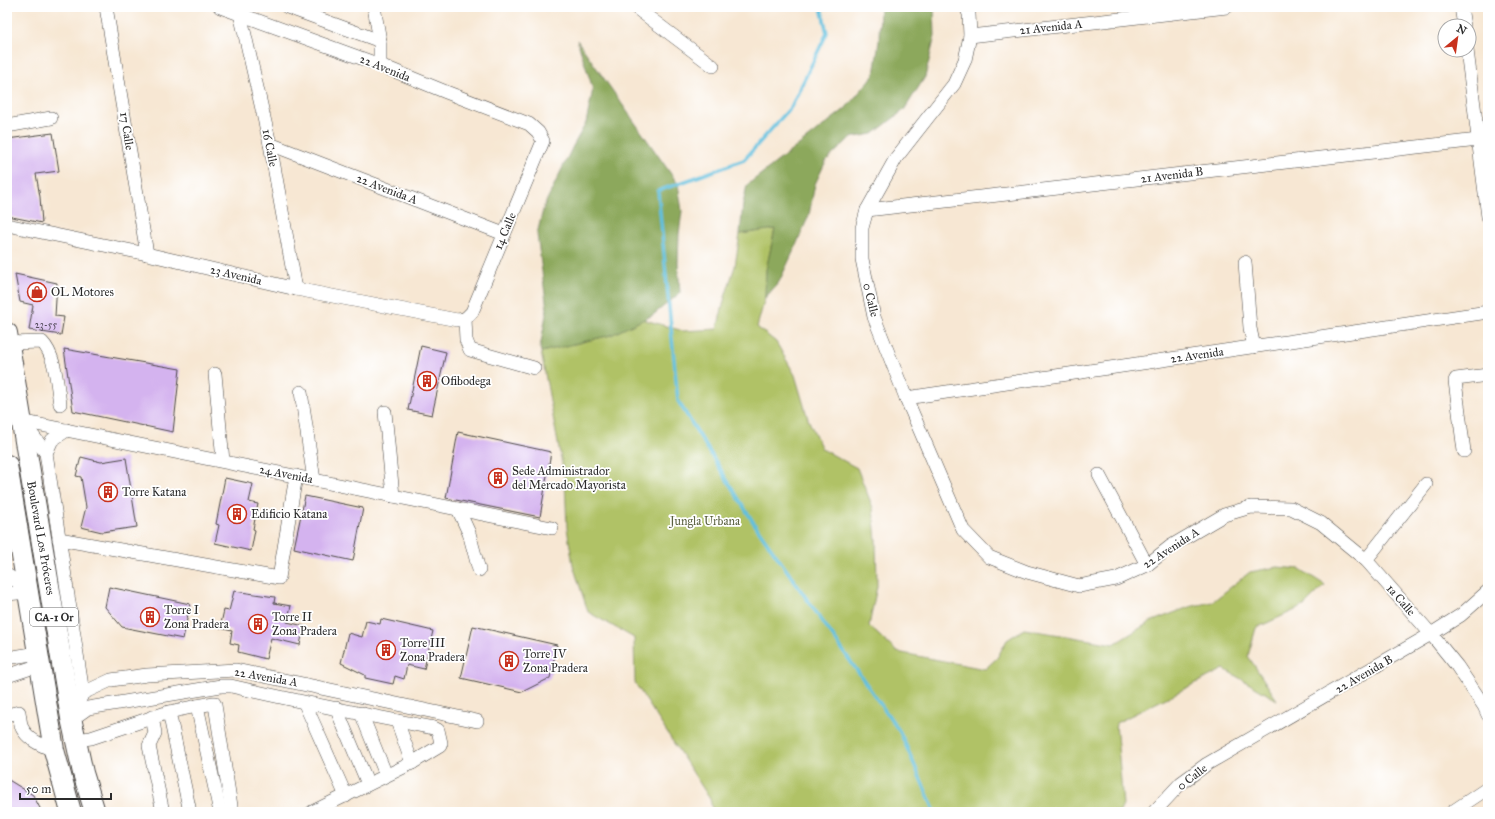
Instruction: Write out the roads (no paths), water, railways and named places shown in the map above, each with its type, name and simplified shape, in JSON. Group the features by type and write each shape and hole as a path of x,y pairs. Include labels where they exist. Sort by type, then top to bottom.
{"highway":[{"name":"Boulevard Los Próceres","path":"8,338 71,719 83,773 95,812"},
{"name":"Boulevard Los Próceres","path":"7,465 10,503 27,586 54,750 70,812"}],"street":[{"name":"17 Calle","path":"106,7 147,254"},
{"name":"22 Avenida","path":"220,7 239,11 528,124 538,132 543,141"},
{"name":"22 Avenida","path":"286,7 380,41"},
{"path":"374,7 380,41 380,65"},
{"path":"635,7 713,66"},
{"name":"0 Calle","path":"966,7 969,14 970,36 965,60 954,84 896,158 867,210 862,228 862,259 874,317 906,398 963,530 989,557 1027,572"},
{"name":"21 Avenida A","path":"970,36 1227,7"},
{"path":"1461,7 1463,18"},
{"name":"16 Calle","path":"239,11 270,144 296,289"},
{"path":"1467,58 1488,217"},
{"path":"7,126 51,118"},
{"name":"21 Avenida B","path":"867,210 1478,140"},
{"name":"14 Calle","path":"465,319 472,312 543,141"},
{"name":"22 Avenida A","path":"270,144 504,234"},
{"name":"23 Avenida","path":"7,225 147,254 296,289 457,320 465,319"},
{"path":"1245,262 1250,328 1254,347"},
{"name":"22 Avenida","path":"906,398 1488,312"},
{"path":"465,319 466,340 470,350 534,368"},
{"path":"8,338 42,342 47,347 52,358 60,404"},
{"path":"215,374 223,461"},
{"path":"1464,450 1454,381 1456,379 1488,375"},
{"path":"301,392 314,480"},
{"path":"385,412 393,496"},
{"path":"21,421 46,453 83,693 71,719"},
{"name":"24 Avenida","path":"21,421 552,528"},
{"path":"46,453 52,440 67,430"},
{"path":"1100,475 1147,565"},
{"path":"59,539 279,578 296,476"},
{"path":"1366,560 1426,484"},
{"name":"22 Avenida A","path":"1027,572 1079,586 1116,579 1147,565 1171,546 1224,515 1251,507 1292,508"},
{"name":"1a Calle","path":"1292,508 1321,523 1366,560 1457,666 1484,706 1488,715"},
{"path":"458,509 469,533 478,570"},
{"path":"7,575 27,586"},
{"path":"7,594 27,586"},
{"name":"22 Avenida B","path":"1235,749 1431,634 1461,615 1488,591"},
{"path":"8,654 39,659"},
{"path":"9,676 39,659"},
{"name":"22 Avenida A","path":"83,693 111,680 147,675 236,670 477,721"},
{"path":"71,719 88,708 221,686 231,686 305,704 336,708 438,730 441,743 440,746 412,763 312,812"},
{"path":"76,740 91,738 169,712 214,703 232,812"},
{"path":"305,704 346,796"},
{"path":"197,706 220,812"},
{"path":"336,708 368,784"},
{"path":"7,715 19,712 22,728 28,736 35,742 54,750"},
{"path":"169,712 190,812"},
{"path":"361,713 386,775"},
{"path":"152,717 155,731 149,746 163,812"},
{"path":"397,721 412,763"},
{"name":"0 Calle","path":"1154,812 1181,783 1207,764 1235,749"},
{"path":"1452,812 1488,788"}],"waterway":[{"path":"821,7 827,33 791,107 744,160 658,191 678,401 755,525 900,732 935,812"}],"place":[{"name":"OL Motores","path":"37,292"},
{"name":"Ofibodega","path":"427,381"},
{"name":"Sede Administrador del Mercado Mayorista","path":"498,478"},
{"name":"Torre Katana","path":"108,492"},
{"name":"Edificio Katana","path":"237,514"},
{"name":"Torre I Zona Pradera","path":"150,617"},
{"name":"Torre II Zona Pradera","path":"258,624"},
{"name":"Torre III Zona Pradera","path":"386,650"},
{"name":"Torre IV Zona Pradera","path":"509,661"}],"park label":[{"name":"Jungla Urbana","path":"705,521"}]}
